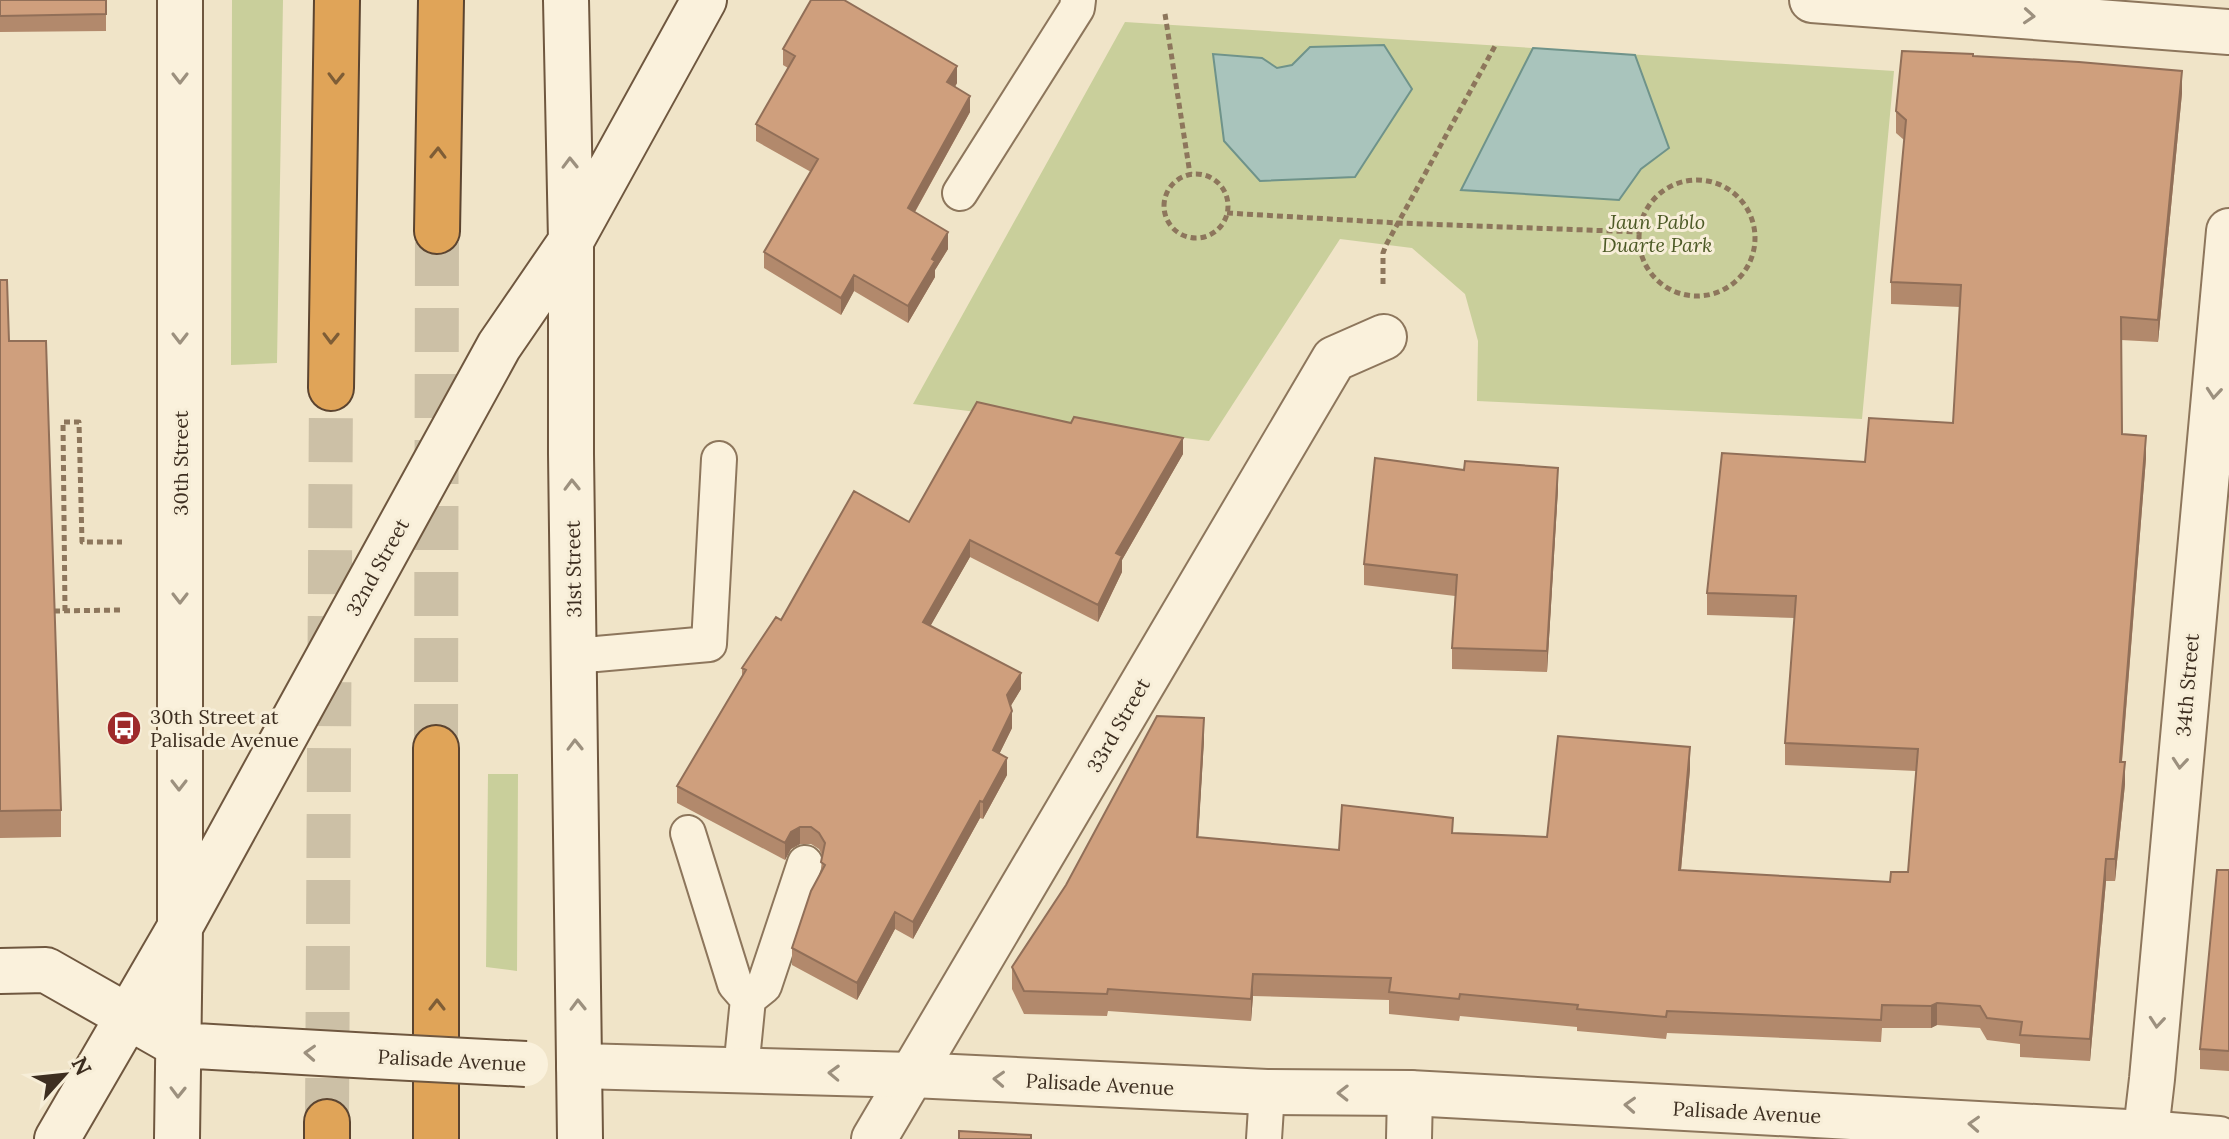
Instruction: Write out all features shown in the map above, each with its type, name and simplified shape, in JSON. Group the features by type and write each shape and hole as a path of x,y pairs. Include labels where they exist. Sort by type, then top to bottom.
{"highway":[{"path":"331,388 337,0"},
{"path":"437,231 441,0"},
{"path":"436,748 436,1139"}],"main road":[{"name":"30th Street","path":"177,1139 180,927 180,0"},
{"name":"31st Street","path":"566,0 580,1139"},
{"name":"32nd Street","path":"57,1139 180,927 499,346 571,241 704,0"},
{"path":"1812,0 2229,32"},
{"name":"34th Street","path":"2145,1136 2229,231"},
{"name":"33rd Street","path":"874,1139 1334,359 1384,337"},
{"name":"Palisade Avenue","path":"0,971 46,970 178,1045 526,1064 912,1075 1267,1092 1410,1093 2219,1139"},
{"path":"1409,1139 1410,1093"}],"lane":[{"path":"960,193 1077,8 1078,0"},
{"path":"574,656 709,644 719,459"},
{"path":"688,833 735,984 748,999"},
{"path":"741,1070 748,999 764,986 805,863"},
{"path":"1264,1139 1267,1092"}],"path":[{"path":"1165,14 1190,174"},
{"path":"1384,337 1383,253 1495,46"},
{"path":"1190,174 1212,178 1220,185 1228,201 1223,223 1209,235 1191,238 1174,230 1167,221 1163,206 1165,195 1175,181 1190,174"},
{"path":"1687,180 1707,180 1725,185 1740,197 1750,213 1755,232 1754,252 1747,270 1734,284 1716,293 1696,296 1677,293 1661,283 1648,269 1640,251 1640,232 1644,214 1654,198 1669,187 1687,180"},
{"path":"1227,213 1640,232"},
{"path":"65,611 63,422 79,422 82,542 122,542"},
{"path":"54,611 122,610"}],"green space":[{"path":"232,0 283,0 277,363 231,365"},
{"name":"Jaun Pablo Duarte Park","path":"1125,22 1894,71 1862,419 1477,401 1478,341 1465,294 1412,248 1340,239 1209,441 913,404"},
{"path":"488,774 518,774 517,971 486,967"}],"water":[{"path":"1384,45 1412,89 1355,177 1260,181 1224,141 1213,54 1262,58 1277,68 1292,65 1310,47"},
{"path":"1533,48 1635,55 1669,148 1641,169 1619,200 1461,190"}],"building":[{"path":"0,0 106,0 106,14 0,16"},
{"path":"811,0 844,0 957,66 947,82 970,96 908,208 948,232 908,306 854,275 841,298 764,252 818,159 756,124 795,56 783,49"},
{"path":"1902,51 2182,71 2158,320 2121,317 2122,434 2146,436 2120,762 2125,762 2115,859 2106,859 2090,1039 2020,1035 2022,1022 1987,1018 1980,1006 1937,1003 1931,1006 1882,1005 1881,1020 1667,1011 1666,1017 1460,994 1459,999 1389,992 1391,978 1253,974 1251,999 1108,989 1107,994 1024,991 1012,967 1066,885 1157,716 1204,718 1197,837 1339,850 1342,805 1453,818 1452,833 1547,837 1558,736 1690,747 1679,870 1890,882 1891,872 1908,872 1918,749 1785,743 1796,596 1707,593 1722,453 1865,462 1869,418 1953,423 1961,285 1891,282 1906,120 1896,111"},
{"path":"0,280 7,280 9,341 46,341 61,810 0,811"},
{"path":"977,402 1071,423 1074,417 1183,438 1116,553 1122,556 1098,605 970,540 923,622 1021,673 1007,695 1012,711 993,750 1007,758 913,922 895,912 857,983 792,948 811,891 825,865 821,862 825,843 819,833 811,827 800,827 791,832 785,843 677,786 746,670 742,668 776,617 781,620 854,491 909,522"},
{"path":"1375,458 1464,470 1465,461 1558,468 1547,651 1452,648 1457,575 1364,564"},
{"path":"2217,870 2229,870 2229,1051 2200,1049"},
{"path":"959,1131 1031,1135 1031,1139 959,1139"}],"tunnel":[{"path":"436,748 437,231"},
{"path":"327,1122 331,388"}],"place":[{"name":"30th Street at Palisade Avenue","path":"124,728"}]}
